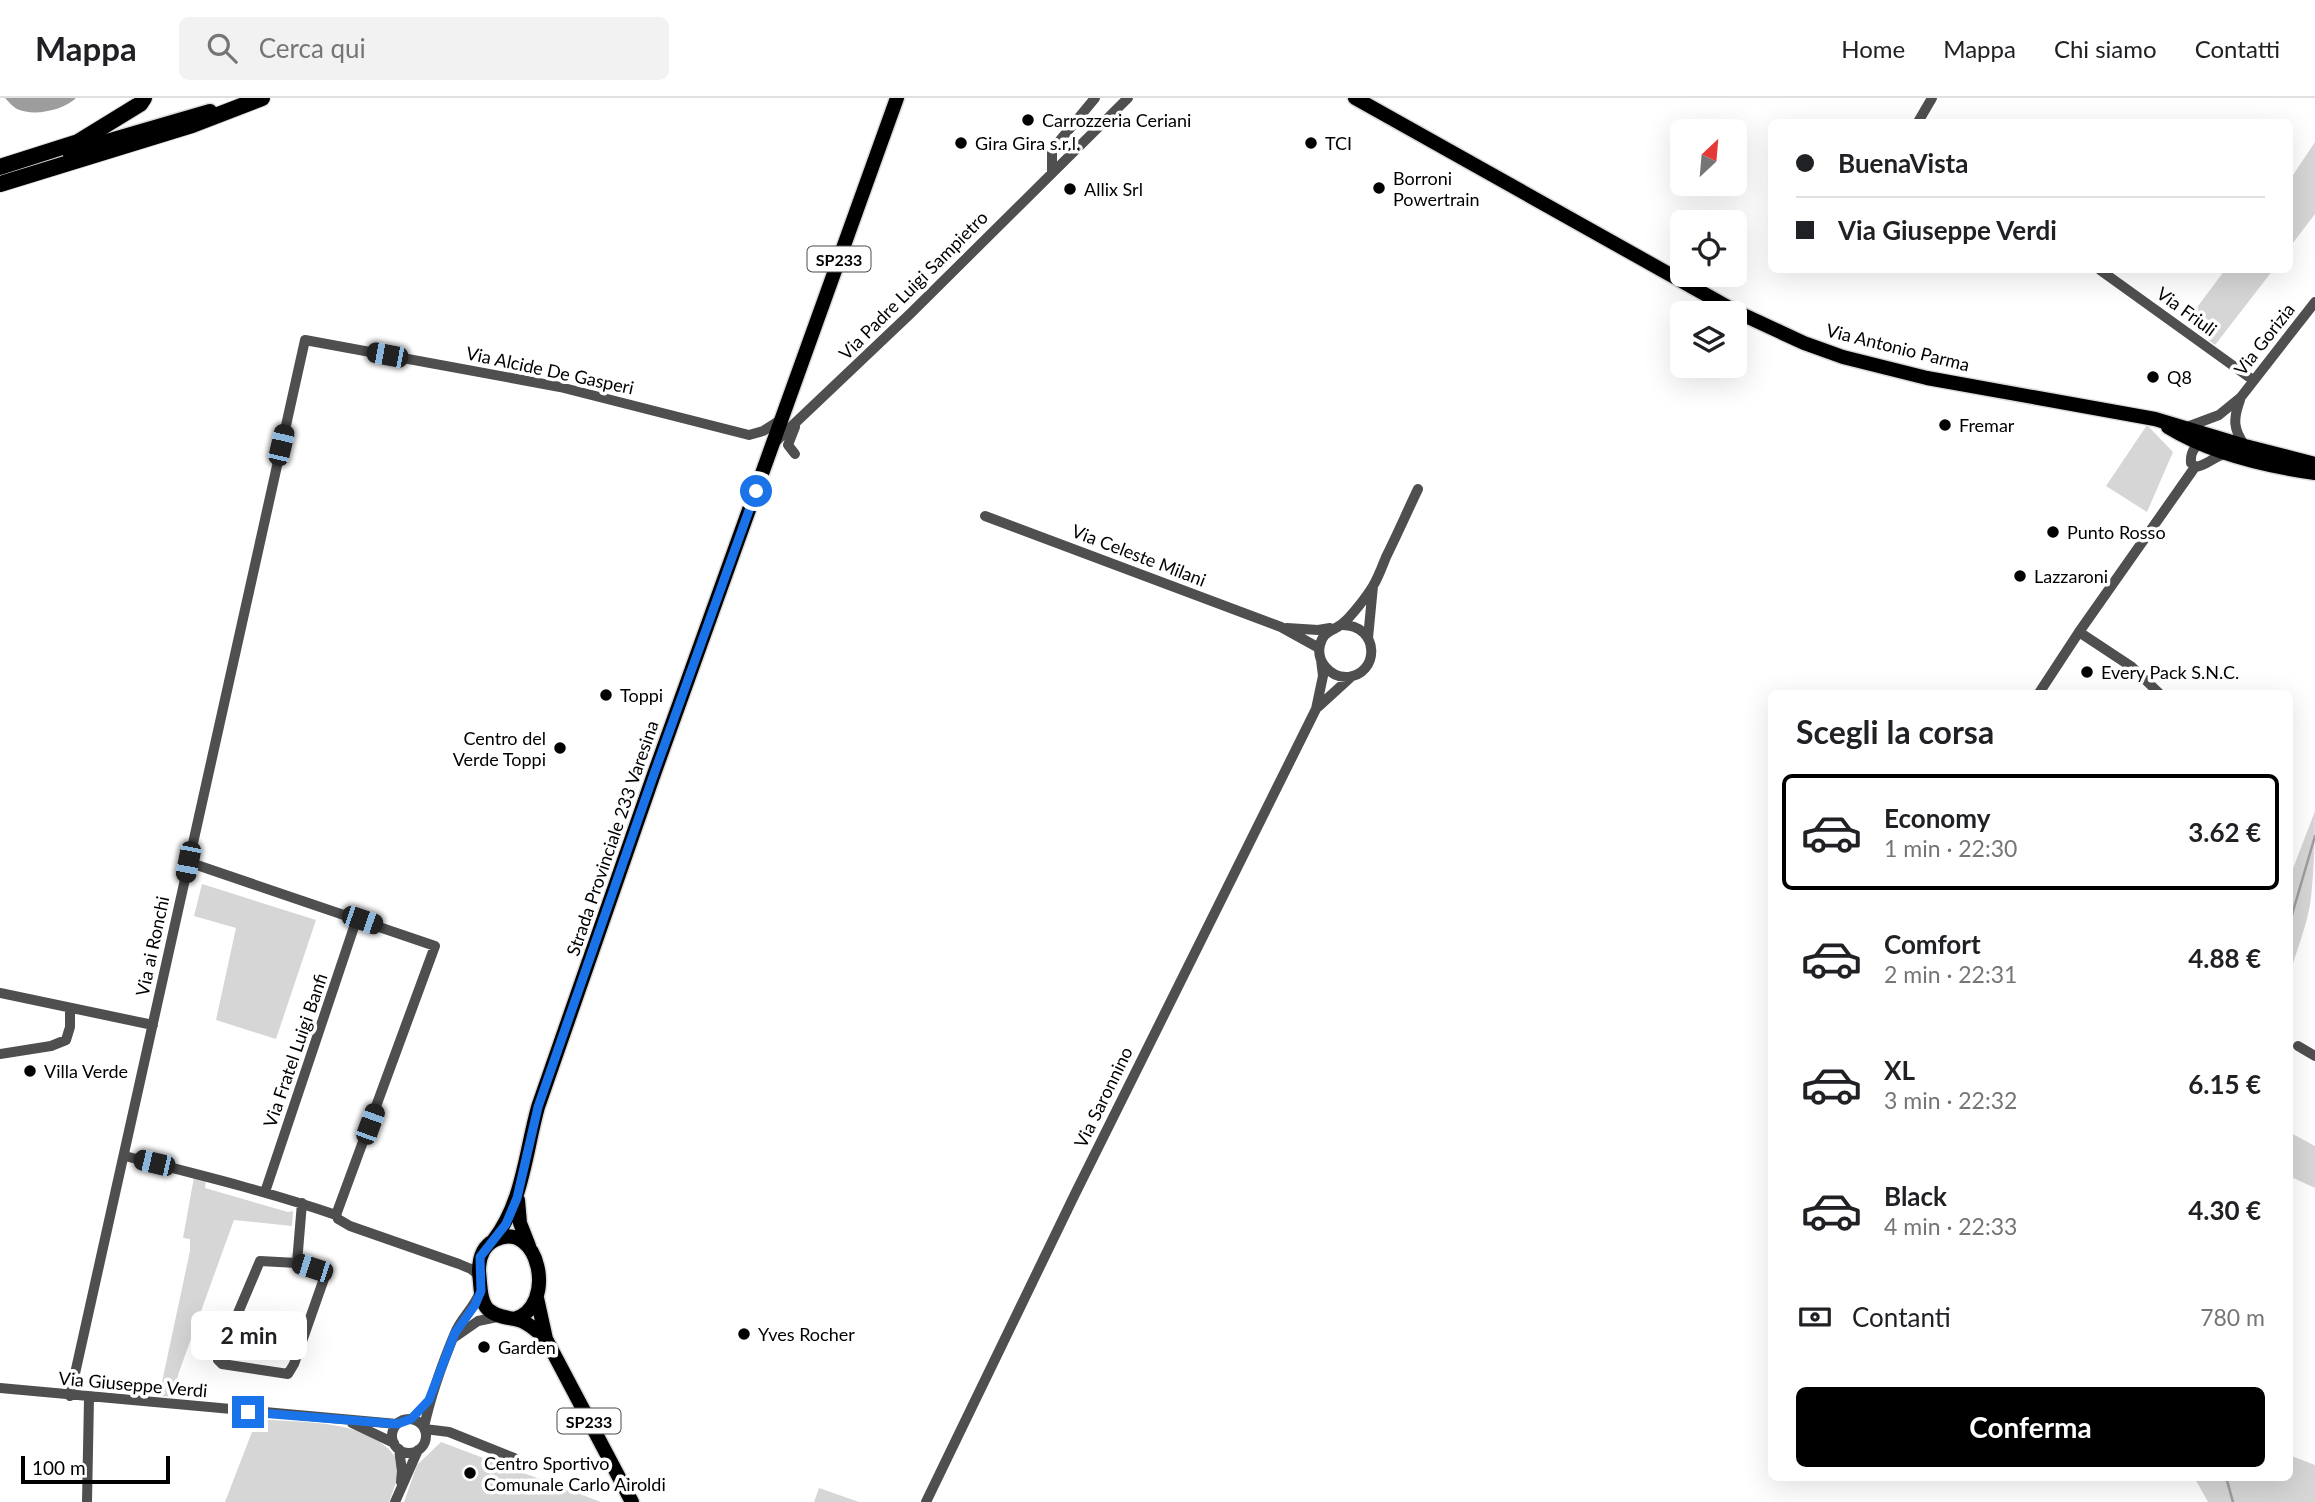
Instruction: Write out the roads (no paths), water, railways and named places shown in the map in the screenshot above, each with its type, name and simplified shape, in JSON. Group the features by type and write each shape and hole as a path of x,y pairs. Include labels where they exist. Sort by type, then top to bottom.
{"highway":[{"path":"0,169 78,142 140,104 144,98"},
{"path":"0,184 192,125 262,98"}],"main road":[{"path":"0,169 255,98"},
{"name":"Strada Provinciale 233 Varesina","path":"517,1198 542,1094 897,98"},
{"name":"Via Antonio Parma","path":"1356,98 1735,311 1804,343 1843,357 1927,377 2155,419 2315,464"},
{"name":"Via Antonio Parma","path":"2155,419 2198,444 2284,469 2315,473"},
{"name":"SP233","path":"480,1283 480,1257 506,1224 517,1198"},
{"name":"SP233","path":"517,1198 520,1223 536,1264 537,1298 546,1339 632,1502"},
{"path":"494,1241 513,1237 529,1246"},
{"path":"480,1283 487,1308 497,1317"},
{"path":"514,1319 528,1313 537,1298"},
{"name":"SP233","path":"497,1317 514,1319 532,1327 546,1339"}],"street":[{"name":"Via Padre Luigi Sampietro","path":"1052,172 1052,150 1096,98"},
{"name":"Via Padre Luigi Sampietro","path":"772,445 956,269 1128,98"},
{"path":"1920,119 1931,98"},
{"name":"Via Friuli","path":"2104,273 2253,380"},
{"name":"Via Gorizia","path":"2188,427 2219,415 2241,397 2315,302"},
{"name":"Via Alcide De Gasperi","path":"305,340 560,387 749,435 763,431 782,419"},
{"name":"Via ai Ronchi","path":"69,1396 125,1156 305,340"},
{"name":"Via Gorizia","path":"2241,397 2234,417 2234,426 2245,446"},
{"path":"795,454 788,445 798,421"},
{"path":"2195,467 2191,463 2191,457 2198,444 2215,441 2238,447 2245,446"},
{"path":"2041,690 2195,467 2203,466 2228,453"},
{"name":"Via Saronnino","path":"926,1502 1074,1194 1316,709 1321,692 1319,648 1325,634 1337,626 1373,586 1418,489"},
{"name":"Via Celeste Milani","path":"985,516 1281,627"},
{"name":"Via Saronnino","path":"1316,709 1368,665 1371,657 1368,638 1373,586"},
{"path":"1281,627 1318,630 1356,626 1368,638"},
{"path":"1281,627 1319,648"},
{"path":"2079,632 2132,667 2155,690"},
{"path":"1321,660 1336,676 1352,676"},
{"path":"188,862 435,946 336,1215"},
{"name":"Via Fratel Luigi Banfi","path":"265,1192 358,918"},
{"path":"0,993 153,1025"},
{"path":"0,1054 51,1046 66,1040 70,1027 70,1008"},
{"path":"2298,1046 2315,1056"},
{"path":"125,1156 265,1192 336,1215 350,1226 459,1264 480,1283 475,1305 460,1324 429,1400 422,1446 395,1502"},
{"path":"297,1263 302,1203"},
{"path":"260,1261 297,1263 326,1273 288,1374 222,1364 218,1360 260,1261"},
{"path":"453,1339 478,1321 497,1317"},
{"name":"Via Giuseppe Verdi","path":"0,1388 397,1424"},
{"path":"87,1502 89,1398"},
{"path":"400,1489 402,1471 392,1433 397,1424 411,1419 429,1400"},
{"path":"411,1419 424,1428 444,1430 514,1458"},
{"name":"Via Giuseppe Verdi","path":"346,1420 396,1446"},
{"path":"396,1446 408,1453 443,1434 457,1436"}],"waterway":[{"path":"2293,911 2315,836"},
{"path":"2227,1481 2233,1502"}],"place":[{"name":"Carrozzeria Ceriani","path":"1028,120"},
{"name":"Gira Gira s.r.l.","path":"961,143"},
{"name":"TCI","path":"1311,143"},
{"name":"Borroni Powertrain","path":"1379,188"},
{"name":"Allix Srl","path":"1070,189"},
{"name":"Q8","path":"2153,377"},
{"name":"Fremar","path":"1945,425"},
{"name":"Punto Rosso","path":"2053,532"},
{"name":"Lazzaroni","path":"2020,576"},
{"name":"Every Pack S.N.C.","path":"2087,672"},
{"name":"Toppi","path":"606,695"},
{"name":"Centro del Verde Toppi","path":"560,748"},
{"name":"Villa Verde","path":"30,1071"},
{"name":"Yves Rocher","path":"744,1334"},
{"name":"Garden","path":"484,1347"},
{"name":"Centro Sportivo Comunale Carlo Airoldi","path":"470,1473"}]}
